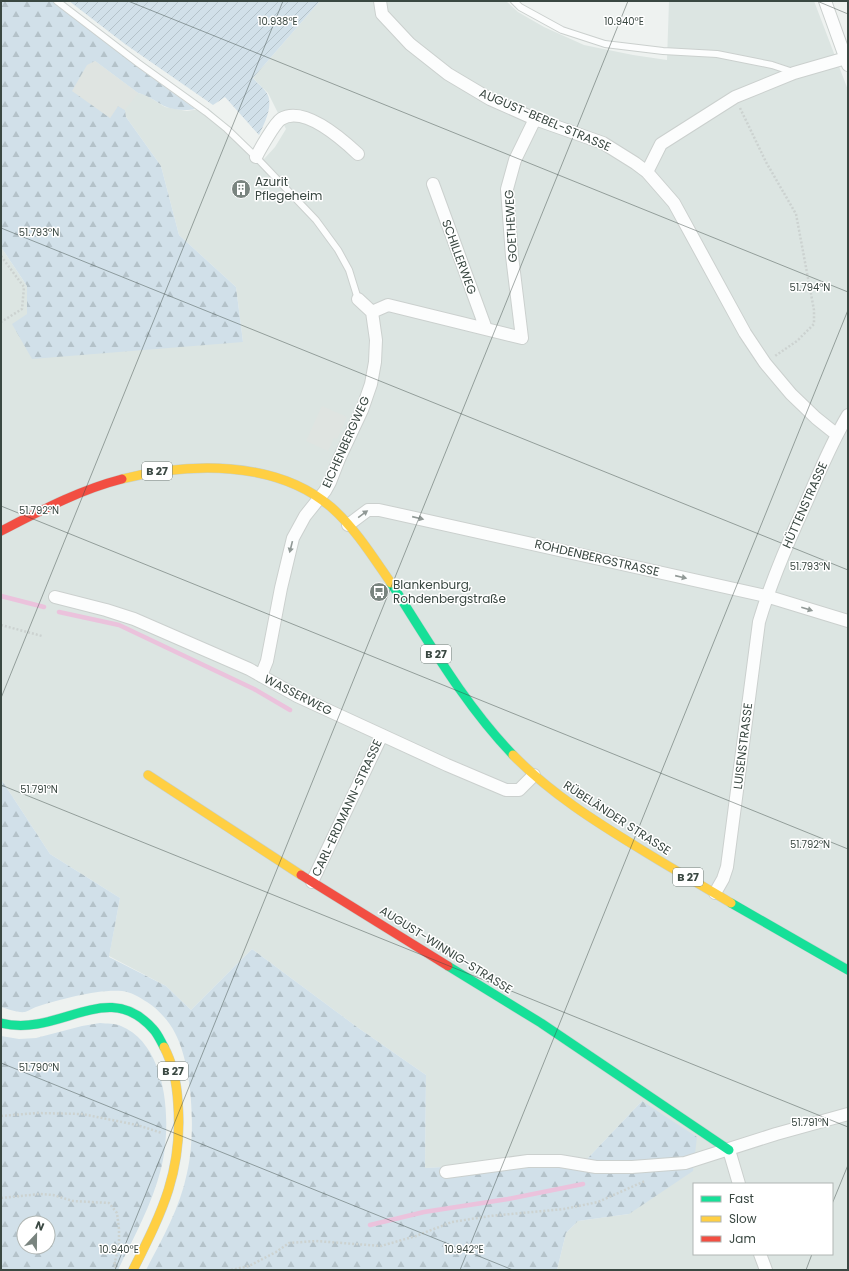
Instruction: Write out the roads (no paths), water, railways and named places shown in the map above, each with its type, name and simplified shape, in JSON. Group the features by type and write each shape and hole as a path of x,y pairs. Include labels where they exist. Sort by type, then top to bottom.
{"main road":[{"name":"RÜBELÄNDER STRASSE","path":"1,531 72,497 98,487 130,477 170,469 196,467 240,470 282,480 309,492 331,507 348,525 384,572 478,716 505,748 534,775 561,798 587,815 715,894 848,970"},
{"name":"AUGUST-WINNIG-STRASSE","path":"148,775 312,882 541,1023 729,1150"},
{"name":"B 27","path":"1,1022 19,1026 34,1025 86,1010 108,1007 120,1008 140,1017 156,1033 163,1044 169,1057 177,1092 179,1138 176,1162 165,1201 133,1270"}],"street":[{"name":"AUGUST-BEBEL-STRASSE","path":"380,1 382,14 410,44 448,74 490,99 535,119 603,143 636,163 647,172 674,203 745,333 765,363 791,394 816,418 836,434"},
{"path":"647,172 661,144 735,97 794,73 847,61 825,1"},
{"path":"256,157 280,119 289,115 300,116 318,124 339,136 358,154"},
{"name":"GOETHEWEG","path":"486,329 522,338 512,256 507,189 515,160 535,119"},
{"name":"SCHILLERWEG","path":"433,184 486,329"},
{"path":"358,299 372,312 388,305 486,329"},
{"name":"EICHENBERGWEG","path":"261,676 267,661 281,588 294,538 305,516 330,482 338,459 362,410 371,384 376,340 372,312"},
{"name":"HÜTTENSTRASSE","path":"766,596 784,551 836,434 848,415"},
{"name":"ROHDENBERGSTRASSE","path":"348,525 368,510 380,510 766,596 848,621"},
{"name":"LUISENSTRASSE","path":"715,894 723,879 727,867 744,746 758,622 766,596"},
{"name":"WASSERWEG","path":"55,597 134,619 249,669 297,696 447,765 506,790 518,790 534,775"},
{"name":"CARL-ERDMANN-STRASSE","path":"312,882 382,735"},
{"path":"446,1172 528,1161 560,1161 596,1167 632,1167 685,1163 776,1134 848,1114"},
{"path":"729,1150 739,1183"},
{"path":"760,1255 766,1270"}],"lane":[{"path":"57,1 138,63 206,112 256,157 316,220 338,250 349,270 358,299"},
{"path":"514,1 520,7 562,30 605,44 663,51 717,54 772,64 794,73"}],"waterway":[{"path":"1,596 44,607"},
{"path":"59,612 119,625 254,689 290,710"},
{"path":"370,1225 424,1212 508,1199 583,1184"}],"place":[{"name":"Azurit Pflegeheim","path":"241,189"},
{"name":"Blankenburg, Rohdenbergstraße","path":"379,592"}]}
